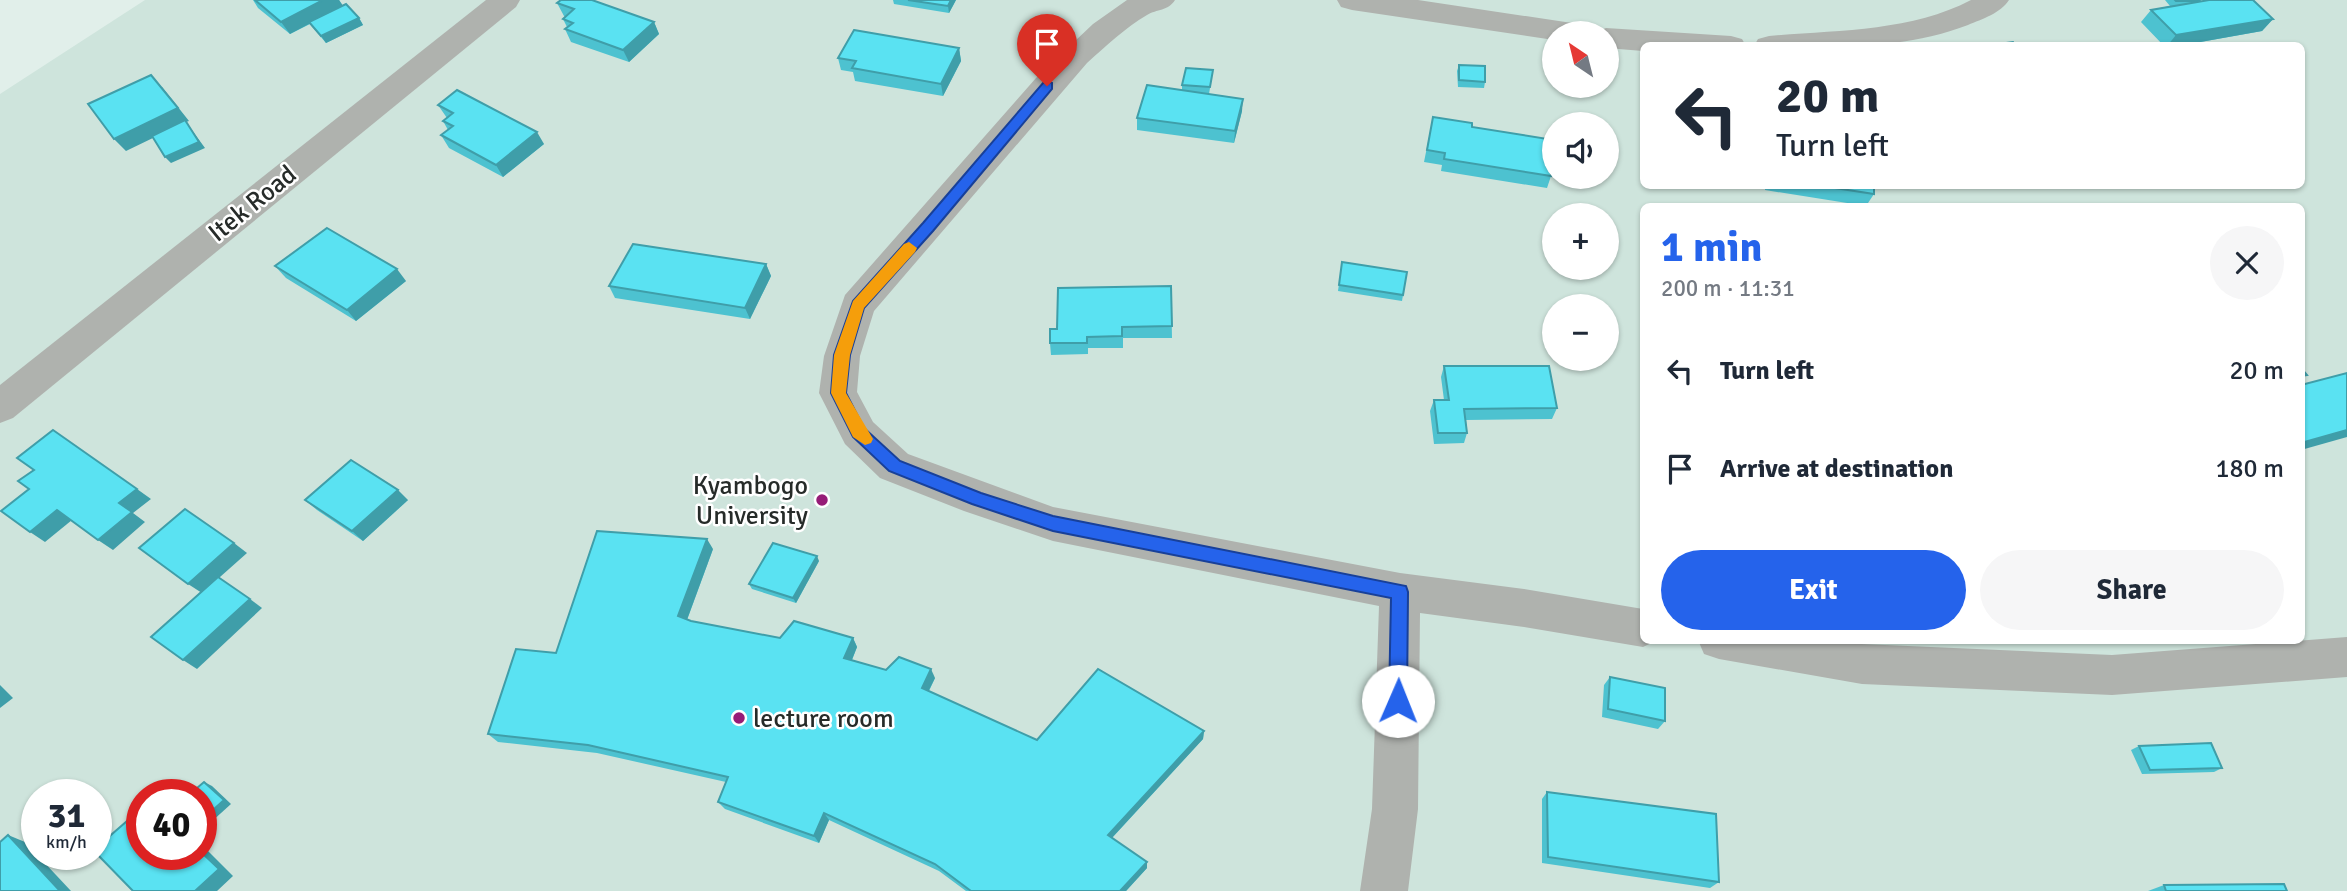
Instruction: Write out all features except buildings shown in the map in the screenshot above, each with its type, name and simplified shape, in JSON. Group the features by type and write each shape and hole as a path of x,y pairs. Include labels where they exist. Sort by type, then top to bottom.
{"street":[{"name":"Itek Road","path":"0,407 505,0"},
{"path":"1160,0 1138,8 1104,31 1076,56 858,305 842,355 838,393 859,433 894,466 978,499 1053,524 1400,592 1640,628"},
{"path":"1352,0 1542,28"},
{"path":"1806,42 1917,30 1971,14 1994,0"},
{"path":"1619,39 1668,42"},
{"path":"1384,891 1395,809 1400,592"},
{"path":"1744,644 1862,664 2112,676 2347,657"}],"shaded area":[{"name":"Kyambogo University","path":"145,0 2347,0 2347,891 0,891 0,94"}],"slow traffic":[{"path":"865,439 859,433 838,393 842,355 858,305 909,248"}],"place":[{"name":"Kyambogo University","path":"822,500"},
{"name":"lecture room","path":"739,718"}],"route":[{"path":"1047,86 858,305 842,355 838,393 859,433 894,466 978,499 1053,524 1400,592 1398,701"}]}
